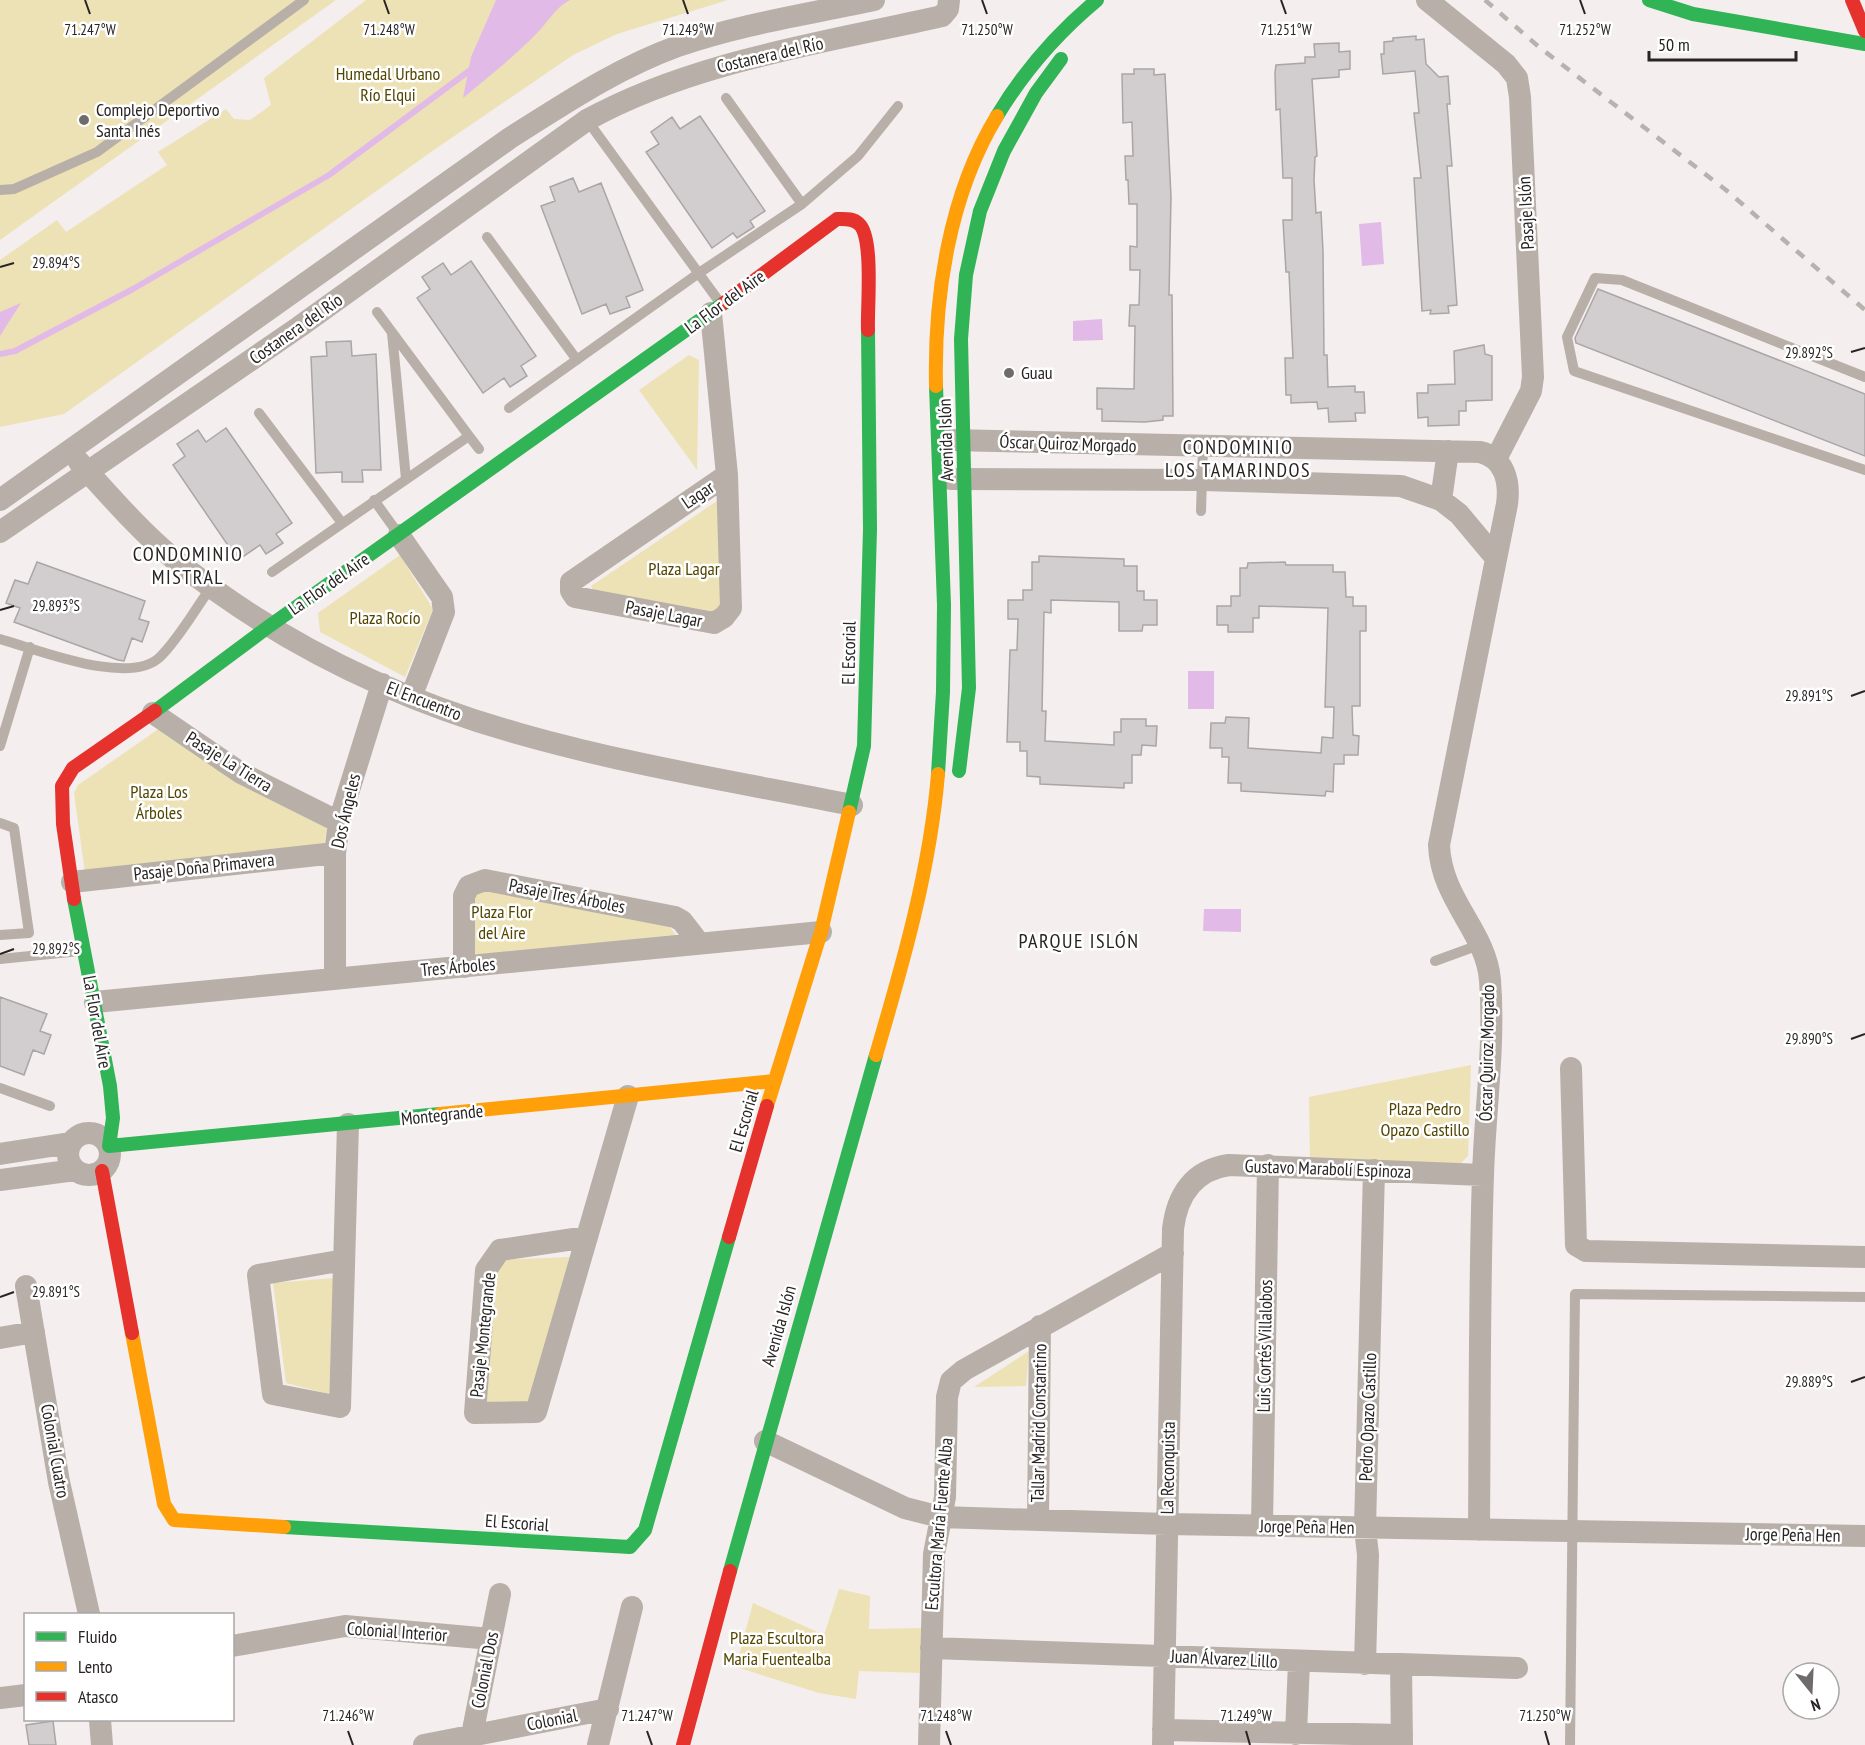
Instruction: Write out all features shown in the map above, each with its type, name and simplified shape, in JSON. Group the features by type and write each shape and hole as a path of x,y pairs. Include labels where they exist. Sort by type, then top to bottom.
{"street":[{"name":"Costanera del Río","path":"0,500 68,450 263,316 510,138 573,98 649,58 706,37 874,0"},
{"name":"Costanera del Río","path":"0,532 299,327 587,120 652,88 688,75 942,16 948,9 949,0"},
{"name":"Avenida Islón","path":"683,1745 765,1441 913,917 932,828 942,735 945,640 940,440 935,360 940,294 949,247 969,174 994,117 1028,66 1071,21 1097,0"},
{"name":"Pasaje Islón","path":"1427,0 1504,61 1517,78 1520,97 1533,377 1531,392 1496,459"},
{"path":"1649,0 1693,14 1865,44"},
{"path":"1853,2 1865,32"},
{"path":"1099,17 1112,6"},
{"path":"1722,6 1735,22"},
{"name":"Avenida Islón","path":"955,789 969,688 962,307 972,243 980,211 995,170 1019,121 1036,93 1069,49"},
{"path":"573,98 587,120"},
{"name":"La Flor del Aire","path":"109,1146 114,1135 110,1094 72,882 61,804 62,786 66,776 73,768 153,713 268,627 716,309 837,219 850,217 860,223"},
{"name":"El Escorial","path":"102,1171 164,1504 174,1520 630,1547 645,1530 774,1081 821,932 864,746 870,529 867,285 870,248 860,223"},
{"name":"Lagar","path":"571,591 571,582 727,475 716,309"},
{"name":"Óscar Quiroz Morgado","path":"940,440 1203,448 1448,450 1480,452 1496,459 1506,475 1509,495 1439,845 1442,869 1449,891 1479,945 1490,978 1490,1038 1483,1175 1479,1530"},
{"name":"El Encuentro","path":"68,450 173,558 268,627 382,684 464,717 556,744 852,805"},
{"path":"1441,500 1448,450"},
{"name":"Pasaje Lagar","path":"571,591 574,597 714,623 724,617 731,608 727,475"},
{"name":"Óscar Quiroz Morgado","path":"941,480 1202,480 1401,486 1441,500 1459,514 1496,557"},
{"path":"399,535 442,597 444,612 411,696"},
{"name":"Dos Ángeles","path":"335,978 336,853 339,822 382,684"},
{"name":"Pasaje La Tierra","path":"153,713 241,773 339,822"},
{"name":"Avenida Islón","path":"913,917 940,855 944,838"},
{"name":"Pasaje Doña Primavera","path":"72,882 336,853"},
{"name":"Pasaje Tres Árboles","path":"464,967 464,896 469,886 485,880 675,917 682,921 699,944"},
{"name":"Tres Árboles","path":"95,1002 821,932"},
{"path":"1571,1068 1576,1245 1586,1251 1865,1251"},
{"name":"Montegrande","path":"109,1146 774,1081"},
{"name":"La Flor del Aire","path":"75,1139 100,1120 110,1094"},
{"name":"Pasaje Montegrande","path":"587,1237 500,1250 486,1270 475,1413 536,1412 587,1237 628,1096"},
{"path":"344,1260 258,1275 273,1394 340,1407 348,1124"},
{"path":"0,1154 94,1133 106,1140 109,1146 110,1160 102,1171 88,1176 75,1170 67,1158 75,1139"},
{"name":"Gustavo Marabolí Espinoza","path":"1183,1192 1197,1177 1216,1167 1269,1166 1483,1175"},
{"name":"Luis Cortés Villalobos","path":"1262,1526 1269,1166"},
{"path":"0,1180 75,1170"},
{"name":"Pedro Opazo Castillo","path":"1365,1664 1368,1555 1365,1527 1374,1170"},
{"name":"La Reconquista","path":"1163,1737 1174,1221 1183,1192"},
{"name":"Escultora María Fuente Alba","path":"929,1745 934,1554 945,1497 947,1397 951,1381 964,1370 1040,1326 1173,1253"},
{"name":"Colonial Cuatro","path":"26,1286 59,1482 89,1613"},
{"name":"Tallar Madrid Constantino","path":"1038,1520 1040,1326"},
{"path":"0,1338 34,1332"},
{"name":"Jorge Peña Hen","path":"765,1441 905,1508 940,1517 1262,1526 1865,1536"},
{"name":"Colonial Dos","path":"471,1740 500,1594"},
{"path":"598,1745 609,1709 632,1607"},
{"name":"Colonial Interior","path":"234,1646 345,1626 491,1639"},
{"name":"Juan Álvarez Lillo","path":"931,1648 1517,1668"},
{"path":"1296,1734 1299,1662"},
{"path":"1163,1737 1296,1734 1402,1740 1401,1665"},
{"path":"0,1698 24,1695"},
{"name":"Colonial","path":"424,1745 471,1740 609,1709"},
{"path":"100,1721 102,1745"}],"lane":[{"path":"0,190 14,189 97,153 304,0"},
{"path":"726,98 802,204"},
{"path":"509,408 699,273 802,204 858,156 898,106"},
{"path":"587,120 699,273 716,309"},
{"path":"486,237 577,360"},
{"path":"1865,377 1622,280 1595,278 1567,337 1574,370 1865,470"},
{"path":"377,312 479,449"},
{"path":"392,332 406,479"},
{"path":"259,413 342,523"},
{"path":"272,572 469,435"},
{"path":"1201,511 1203,448"},
{"path":"375,501 399,535"},
{"path":"0,639 109,669 140,668 159,658 212,586"},
{"path":"0,746 30,647"},
{"path":"0,823 14,828 29,933 0,934"},
{"path":"1435,961 1479,945"},
{"path":"0,958 85,950"},
{"path":"0,1088 50,1106"},
{"path":"1570,1745 1575,1294 1865,1297"}],"green space":[{"name":"Complejo Deportivo Santa Inés","path":"0,0 336,0 0,240"},
{"name":"Humedal Urbano Río Elqui","path":"366,0 728,0 617,34 573,55 431,152 64,414 0,427 0,260 57,220 66,232 167,165 158,152 226,109 234,119 250,120 271,105 264,78"},
{"path":"689,355 699,360 697,470 639,390"},
{"name":"Plaza Lagar","path":"720,499 725,601 713,612 593,590 591,586"},
{"name":"Plaza Rocío","path":"400,555 433,609 405,677 320,632 318,613"},
{"name":"Plaza Los Árboles","path":"160,728 327,828 324,844 85,873 74,793 78,785"},
{"name":"Plaza Flor del Aire","path":"482,889 669,926 677,936 478,955 472,951 474,899 477,891"},
{"name":"Plaza Pedro Opazo Castillo","path":"1471,1065 1468,1156 1459,1165 1310,1159 1309,1097"},
{"path":"570,1257 528,1405 484,1403 499,1260"},
{"path":"334,1278 329,1394 286,1383 273,1283"},
{"path":"1029,1351 1026,1386 974,1387"},
{"name":"Plaza Escultora Maria Fuentealba","path":"839,1589 870,1596 869,1629 922,1628 921,1673 859,1671 856,1699 819,1693 736,1667 753,1603 824,1635"}],"shaded area":[{"path":"496,0 570,0 556,11 537,33 501,67 463,98 471,57"},
{"path":"1381,222 1384,264 1362,266 1359,224"},
{"path":"21,303 0,336 0,312"},
{"path":"1102,319 1103,340 1073,341 1073,321"},
{"path":"1188,671 1214,671 1214,709 1188,709"},
{"path":"1204,909 1241,909 1241,932 1203,931"}],"building":[{"path":"1416,36 1416,40 1424,39 1426,64 1439,77 1448,76 1450,104 1447,104 1452,166 1447,166 1457,305 1448,306 1449,313 1430,314 1431,310 1422,311 1414,178 1421,178 1414,113 1419,113 1415,71 1383,74 1381,54 1384,54 1384,42 1393,41 1393,38"},
{"path":"1339,43 1339,52 1350,51 1350,69 1339,70 1339,77 1312,79 1317,156 1315,157 1314,180 1316,213 1321,212 1323,251 1324,355 1327,355 1328,387 1355,386 1355,392 1364,392 1365,413 1355,413 1356,421 1329,422 1328,408 1318,409 1317,402 1291,403 1291,395 1286,395 1285,358 1293,358 1289,272 1286,272 1283,220 1292,220 1292,178 1283,178 1280,109 1276,110 1275,73 1276,65 1305,63 1305,57 1315,57 1314,44"},
{"path":"1134,69 1154,69 1154,75 1165,74 1171,197 1169,295 1172,295 1173,416 1163,416 1163,420 1145,422 1102,421 1102,409 1097,409 1097,388 1134,389 1135,326 1129,326 1130,305 1139,305 1140,270 1130,270 1130,246 1137,247 1137,204 1129,204 1128,180 1126,180 1125,156 1133,156 1132,122 1123,123 1122,74 1134,74"},
{"path":"700,116 765,211 750,221 754,227 737,238 733,233 712,248 646,152 659,144 651,132 672,117 680,129"},
{"path":"573,178 579,192 601,183 643,290 626,297 630,307 610,314 606,304 582,314 541,206 555,201 550,187"},
{"path":"471,261 536,356 521,366 527,376 510,387 504,378 483,393 417,298 430,289 422,277 443,263 451,275"},
{"path":"1598,289 1865,394 1865,456 1576,343 1575,338"},
{"path":"351,341 352,356 376,354 381,470 362,470 363,482 342,482 342,472 316,473 311,357 327,356 326,342"},
{"path":"1484,345 1485,354 1492,356 1492,400 1466,401 1466,411 1459,411 1459,425 1428,426 1428,417 1418,418 1417,393 1428,393 1428,385 1455,384 1454,351"},
{"path":"226,428 292,523 276,534 283,543 266,554 260,545 238,560 173,465 185,456 177,444 198,430 206,442"},
{"path":"1039,556 1124,559 1124,566 1137,566 1137,591 1144,591 1144,600 1157,600 1157,625 1143,625 1142,631 1119,631 1119,602 1051,600 1051,613 1044,612 1042,711 1046,711 1045,741 1114,745 1114,732 1121,732 1121,719 1146,719 1146,726 1157,726 1156,746 1142,745 1141,755 1132,755 1132,783 1124,783 1124,788 1040,784 1040,777 1027,776 1027,751 1020,751 1020,742 1007,742 1010,650 1017,650 1018,619 1008,619 1008,600 1023,600 1023,590 1032,590 1032,562 1039,562"},
{"path":"37,562 145,601 139,619 149,622 142,642 132,638 124,661 14,622 20,608 6,603 15,580 28,584"},
{"path":"1285,562 1286,565 1333,565 1333,572 1345,572 1346,597 1353,597 1353,606 1366,606 1366,631 1360,631 1360,706 1352,706 1353,735 1359,736 1358,755 1344,755 1344,764 1334,764 1333,792 1326,791 1325,796 1241,791 1241,783 1228,783 1229,757 1222,757 1222,748 1210,748 1211,723 1225,723 1226,717 1249,718 1248,748 1321,753 1322,737 1333,738 1334,707 1325,707 1328,608 1259,606 1259,618 1253,618 1253,632 1228,632 1228,625 1217,625 1217,606 1231,606 1231,596 1240,596 1240,568 1247,568 1248,563"},
{"path":"0,997 47,1014 40,1031 51,1035 44,1054 33,1050 24,1075 0,1066"},
{"path":"53,1721 56,1745 29,1745 26,1725"}],"waterway":[{"path":"0,354 15,351 133,289 329,175 473,68"}],"railway":[{"path":"1485,0 1539,47 1726,190 1865,310"}],"traffic: fast":[{"path":"997,116 1018,84 1042,54 1097,0"},
{"path":"1649,0 1693,14 1865,44"},
{"path":"959,771 969,688 961,339 966,275 980,211 1004,151 1036,93 1061,59"},
{"path":"155,711 268,627 724,303"},
{"path":"849,812 864,746 870,529 868,330"},
{"path":"936,386 944,605 943,692 938,774"},
{"path":"74,899 110,1086 113,1118 109,1146 440,1114"},
{"path":"730,1571 876,1055"},
{"path":"284,1527 630,1547 645,1530 729,1237"}],"traffic: slow":[{"path":"936,386 938,317 948,247 967,179 997,116"},
{"path":"876,1055 922,881 938,774"},
{"path":"767,1106 821,932 849,812"},
{"path":"440,1114 774,1081"},
{"path":"132,1333 164,1504 174,1520 284,1527"}],"traffic: jam":[{"path":"1852,0 1865,31"},
{"path":"724,303 837,219 849,219 859,224 864,231 867,243 868,330"},
{"path":"74,899 63,824 62,786 73,768 155,711"},
{"path":"729,1237 767,1106"},
{"path":"102,1171 132,1333"},
{"path":"683,1745 730,1571"}],"place":[{"name":"Complejo Deportivo Santa Inés","path":"84,120"},
{"name":"Guau","path":"1009,373"}],"district":[{"name":"CONDOMINIO LOS TAMARINDOS","path":"1238,458"},
{"name":"CONDOMINIO MISTRAL","path":"188,566"},
{"name":"PARQUE ISLÓN","path":"1079,941"}]}
